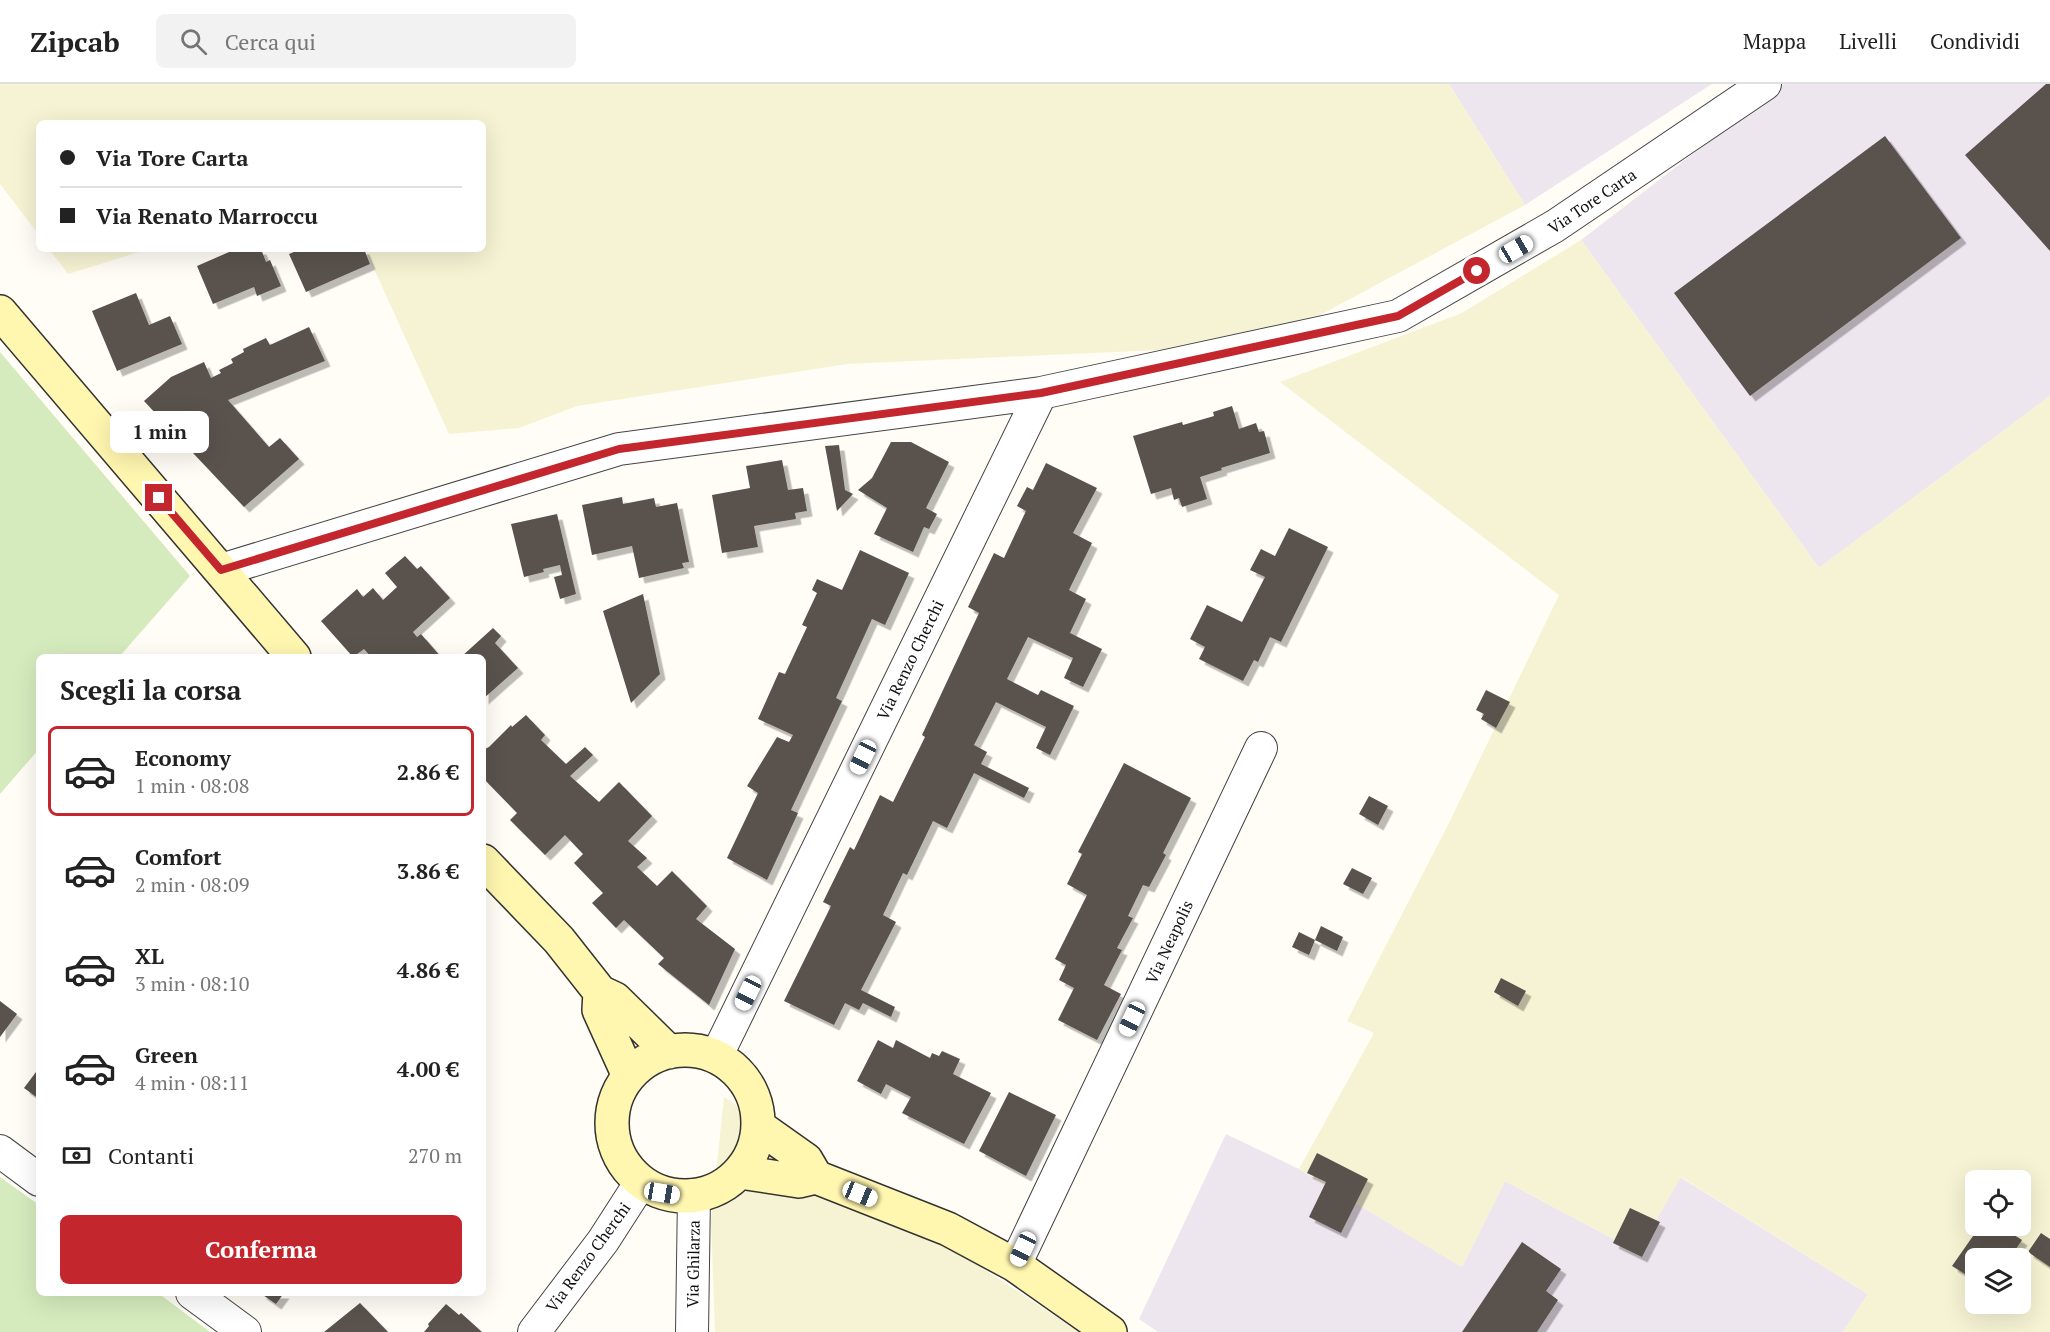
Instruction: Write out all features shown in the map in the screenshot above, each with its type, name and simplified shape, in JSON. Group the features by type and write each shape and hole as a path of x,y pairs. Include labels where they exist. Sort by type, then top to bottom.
{"main road":[{"path":"0,312 291,654"},
{"path":"486,864 559,940 600,992 615,999 669,1052"},
{"path":"600,992 599,1010 629,1076"},
{"path":"693,1050 716,1057 737,1071 751,1091 758,1115 757,1140 748,1162 731,1181 709,1193 685,1197 662,1193 641,1182 624,1164 615,1143 612,1119 617,1096 629,1076 647,1061 669,1052 693,1050"},
{"path":"758,1126 806,1160 816,1177"},
{"path":"740,1172 799,1181 816,1177 948,1229 1015,1265 1110,1332"}],"street":[{"name":"Via Tore Carta","path":"221,570 619,449 1041,393 1398,316 1555,226 1765,84"},
{"name":"Via Renzo Cherchi","path":"716,1057 1041,393"},
{"name":"Via Neapolis","path":"1015,1265 1261,748"},
{"path":"0,1151 36,1178"},
{"name":"Via Renzo Cherchi","path":"534,1332 603,1241 641,1182"},
{"name":"Via Ghilarza","path":"692,1332 694,1195"},
{"path":"196,1296 245,1332"}],"shaded area":[{"path":"0,84 1449,84 1525,205 1259,348 1159,350 847,364 577,406 519,428 449,434 366,252 486,252 486,120 36,120 36,231 0,184"},
{"path":"1449,84 1712,84 1525,205"},
{"path":"1784,84 2050,84 2050,396 1819,568 1581,240"},
{"path":"1581,240 1819,568 2050,396 2050,1332 1843,1332 1868,1294 1681,1177 1638,1252 1505,1181 1462,1267 1299,1169 1374,1033 1347,1021 1449,823 1559,595 1280,382 1462,313"},
{"path":"51,252 139,252 68,274"},
{"path":"724,1097 1079,1332 715,1332 711,1221"},
{"path":"1226,1134 1299,1169 1462,1267 1505,1181 1638,1252 1680,1177 1868,1294 1843,1332 1158,1332 1139,1319"}],"green space":[{"path":"0,352 190,576 122,654 36,654 36,752 0,794"},
{"path":"0,1177 36,1203 36,1296 162,1296 210,1332 0,1332"}],"building":[{"path":"2046,84 2050,84 2050,251 1965,155"},
{"path":"1885,136 1961,238 1750,396 1674,293"},
{"path":"229,252 262,252 266,262 270,260 281,286 257,296 254,287 213,304 197,266"},
{"path":"294,252 365,252 370,264 306,292 289,254"},
{"path":"136,293 149,325 170,316 182,344 117,371 92,311"},
{"path":"309,327 325,361 228,400 269,447 280,438 299,459 244,507 144,401 171,377 204,362 211,378 221,373 219,370 233,363 231,359 244,352 243,349 266,338 270,345"},
{"path":"1232,406 1239,429 1256,423 1259,432 1264,431 1270,453 1200,477 1207,499 1182,507 1179,498 1174,500 1171,488 1151,494 1133,436 1182,422 1183,425 1214,416 1213,412"},
{"path":"891,442 911,442 949,462 926,508 937,514 929,529 924,527 913,552 874,534 887,508 858,490 872,478"},
{"path":"839,445 845,490 853,494 837,511 825,446"},
{"path":"782,460 788,490 803,488 807,511 795,513 796,519 754,526 758,547 722,553 712,495 750,488 746,466"},
{"path":"1046,463 1097,488 1073,533 1092,543 1069,590 1086,599 1070,633 1102,649 1083,687 1064,678 1073,658 1028,637 1007,679 1038,695 1041,690 1074,706 1050,755 1036,748 1046,727 996,702 974,745 987,752 981,764 1029,788 1024,798 974,773 947,828 933,821 907,875 903,873 883,915 896,922 861,990 895,1007 891,1017 863,1003 859,1010 845,1003 834,1025 784,1001 831,906 823,902 850,847 854,850 880,795 893,802 925,737 922,735 979,613 968,607 994,553 1004,558 1026,511 1017,506 1027,487 1033,490"},
{"path":"622,497 623,504 654,498 656,507 677,503 689,562 682,563 684,568 639,578 632,546 592,555 582,505"},
{"path":"557,514 576,594 560,599 554,577 562,575 560,565 524,577 511,524"},
{"path":"1289,528 1328,547 1281,642 1270,637 1258,662 1254,660 1243,681 1199,659 1205,647 1190,639 1207,605 1242,622 1265,577 1250,570 1261,549 1275,556"},
{"path":"860,550 909,573 885,625 872,619 836,698 842,701 791,810 798,813 767,880 727,858 758,793 747,786 777,737 789,742 793,735 758,719 779,672 785,674 807,627 802,625 817,593 812,590 817,579 842,590"},
{"path":"405,556 417,569 421,566 450,598 413,632 417,637 421,634 438,654 368,654 364,649 357,654 350,654 321,621 357,589 363,597 373,588 383,600 397,587 385,573"},
{"path":"643,594 660,674 631,703 603,611"},
{"path":"493,628 501,636 495,643 518,668 486,696 486,654 464,654"},
{"path":"1486,690 1510,702 1496,728 1481,719 1484,714 1476,710"},
{"path":"526,715 545,735 541,740 566,764 585,747 593,755 570,776 599,802 619,782 652,816 628,841 647,858 637,867 657,886 672,871 707,906 696,919 735,949 709,1005 658,964 664,958 624,920 616,928 592,903 603,893 574,863 583,854 565,835 545,855 510,820 517,813 486,781 486,748 511,725 512,727"},
{"path":"1124,763 1191,798 1163,853 1166,855 1149,887 1143,885 1128,916 1133,918 1117,948 1122,950 1104,985 1121,994 1097,1040 1058,1020 1074,988 1059,980 1066,965 1055,959 1087,895 1067,884 1082,854 1078,852"},
{"path":"1369,796 1388,806 1378,825 1359,814"},
{"path":"1352,868 1372,878 1363,894 1343,884"},
{"path":"1321,926 1343,937 1337,951 1315,940"},
{"path":"1299,932 1315,940 1309,955 1292,947"},
{"path":"1501,978 1526,991 1518,1006 1494,992"},
{"path":"0,1001 17,1014 0,1037"},
{"path":"878,1040 893,1048 896,1040 930,1058 932,1053 939,1056 942,1051 960,1059 953,1074 991,1093 964,1144 902,1113 911,1097 886,1084 881,1094 857,1081"},
{"path":"36,1072 36,1097 24,1088"},
{"path":"1009,1092 1056,1115 1026,1176 979,1151"},
{"path":"1317,1153 1368,1179 1341,1233 1309,1217 1326,1182 1307,1173"},
{"path":"1630,1208 1660,1222 1642,1257 1613,1243"},
{"path":"2041,1233 2050,1239 2050,1267 2031,1254 2031,1248"},
{"path":"1973,1236 2016,1236 2022,1240 2017,1248 1965,1248 1965,1274 1952,1266"},
{"path":"1522,1242 1561,1269 1546,1291 1558,1300 1537,1332 1462,1332"},
{"path":"264,1296 282,1296 276,1304"},
{"path":"360,1303 388,1332 324,1332"},
{"path":"446,1304 459,1315 461,1313 482,1332 424,1332"}],"route":[{"path":"159,498 221,570 619,449 1041,393 1398,316 1477,271"}]}
